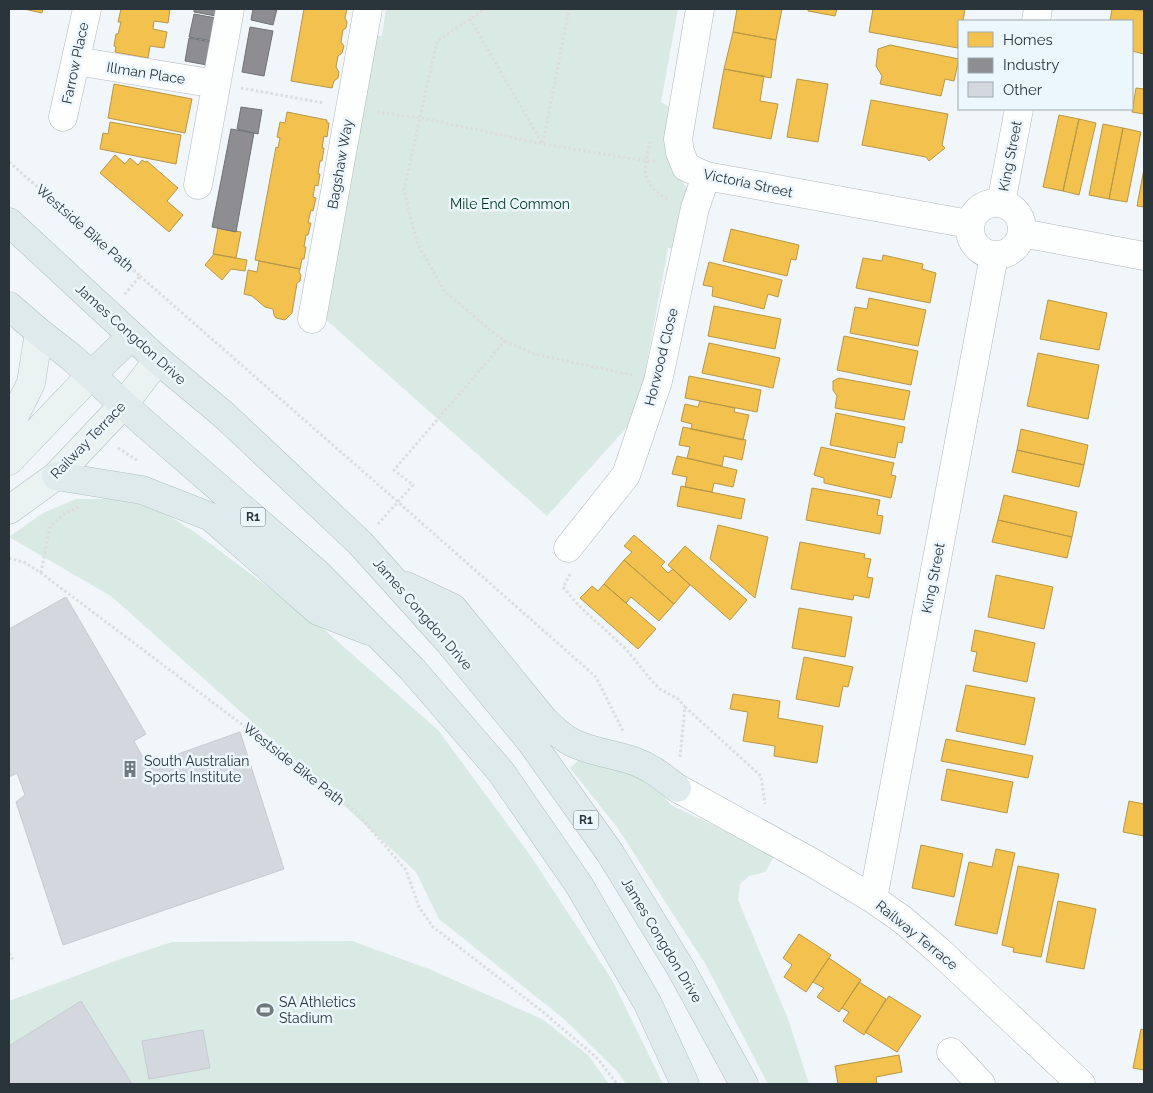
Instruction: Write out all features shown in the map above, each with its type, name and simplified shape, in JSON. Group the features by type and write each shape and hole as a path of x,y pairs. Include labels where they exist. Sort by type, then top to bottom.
{"highway":[{"name":"James Congdon Drive","path":"9,222 158,360 224,416 360,543 449,642 530,742 610,852 680,967 744,1084"},
{"name":"R1","path":"9,306 91,374 144,423 317,574 412,669 501,772 579,885 648,1004 685,1084"},
{"path":"91,374 132,336"},
{"path":"56,476 142,490 211,517 318,611 377,634"},
{"path":"393,580 453,608 544,720 558,733 570,741 603,754 634,761 678,776"}],"main road":[{"path":"9,427 31,382 39,332"},
{"name":"Railway Terrace","path":"9,510 56,476 124,404 158,360"},
{"path":"9,461 91,374"}],"street":[{"name":"Farrow Place","path":"63,117 87,9"},
{"path":"198,185 230,9"},
{"name":"Bagshaw Way","path":"312,319 368,9"},
{"path":"680,152 678,139 700,9"},
{"name":"Illman Place","path":"76,62 216,84"},
{"name":"King Street","path":"1001,203 1019,110"},
{"name":"Victoria Street","path":"680,152 686,167 706,176 970,224"},
{"name":"Horwood Close","path":"568,548 626,475 658,381 695,208 706,176"},
{"path":"1001,203 1012,208 1021,220 1022,232 1019,242 1009,253 994,256 980,251 972,242 970,224 974,214 987,204 1001,203"},
{"path":"1022,232 1144,256"},
{"name":"King Street","path":"873,899 994,256"},
{"name":"Railway Terrace","path":"678,776 813,863 873,899 903,920 939,951 1081,1084"},
{"path":"951,1052 981,1084"}],"path":[{"path":"485,9 437,41 404,190 417,243 444,292 505,341 534,354 658,381"},
{"path":"543,144 569,9"},
{"path":"470,19 543,144"},
{"path":"216,84 350,108 421,118 543,144 646,161 670,161 680,152"},
{"name":"Westside Bike Path","path":"9,162 140,276 122,298"},
{"path":"140,276 596,678 625,735"},
{"path":"360,543 413,485 394,470 505,341"},
{"path":"41,573 50,526 65,513 84,505"},
{"path":"568,548 578,564 563,588 578,605 626,649 660,689 678,699 761,776 765,804"},
{"name":"Westside Bike Path","path":"9,558 26,563 41,573 356,812 406,870 419,906 433,927 543,1012 598,1059 617,1084"},
{"path":"678,776 685,707"},
{"path":"9,953 14,962"}],"green space":[{"name":"Mile End Common","path":"386,9 678,9 661,102 669,107 665,135 667,156 687,189 673,248 668,248 637,416 547,516 323,317 374,35 382,36"},
{"path":"76,499 123,499 164,513 196,533 319,625 438,730 530,855 612,980 663,1084 626,1084 616,1070 564,1019 439,919 416,872 294,759 111,596 9,537 43,513"},
{"path":"587,753 638,767 671,805 774,857 765,872 749,876 740,884 738,900 788,1019 809,1084 768,1084 706,965 617,827 570,768"},
{"name":"SA Athletics Stadium","path":"352,941 429,969 542,1019 588,1055 609,1084 9,1084 9,1001 172,942"}],"building: Homes":[{"path":"24,9 43,9 42,13"},
{"path":"121,9 170,9 168,23 154,21 153,29 167,32 164,48 150,46 148,58 115,52 116,47 114,46 121,22 118,22"},
{"path":"304,9 347,9 345,18 347,22 346,28 343,30 341,42 344,46 342,53 338,56 336,67 339,72 338,78 334,81 332,88 291,81"},
{"path":"737,9 782,9 776,40 733,32"},
{"path":"808,9 837,9 835,16 808,11"},
{"path":"873,9 965,9 963,20 958,20 958,48 869,32"},
{"path":"1112,9 1144,11 1144,54 1133,51 1133,20 1110,20"},
{"path":"733,32 776,40 771,78 724,69"},
{"path":"890,45 958,59 954,81 945,79 941,96 880,84 882,76 876,66 878,49"},
{"path":"724,69 764,76 760,101 778,104 771,139 713,128"},
{"path":"797,79 828,84 818,142 787,137"},
{"path":"114,84 192,99 185,133 108,118"},
{"path":"1136,88 1144,89 1144,114 1132,112"},
{"path":"871,100 948,114 942,145 945,148 929,161 926,157 862,145"},
{"path":"287,112 327,120 327,123 329,123 327,137 324,136 318,186 315,185 313,197 316,198 308,223 311,223 308,235 306,235 304,259 302,259 300,269 255,260 276,147 278,148 280,138 277,137 280,122 285,123"},
{"path":"1059,115 1079,119 1063,191 1043,187"},
{"path":"1079,119 1096,123 1079,195 1063,191"},
{"path":"110,122 181,135 176,164 100,149 103,133 108,134"},
{"path":"1103,124 1123,128 1109,199 1089,195"},
{"path":"1123,128 1141,132 1127,202 1109,199"},
{"path":"115,155 125,164 130,158 138,165 142,160 147,161 178,188 167,201 183,215 169,232 100,173"},
{"path":"1144,169 1144,207 1137,206"},
{"path":"218,228 241,232 236,258 213,254"},
{"path":"731,229 799,245 796,260 791,259 787,276 723,261"},
{"path":"214,254 247,260 245,271 231,269 222,280 205,265"},
{"path":"883,255 923,264 922,269 936,273 930,303 856,288 863,258 882,261"},
{"path":"259,261 300,269 300,281 297,283 292,313 285,320 276,318 273,309 265,307 252,296 244,294 248,270 257,272"},
{"path":"709,262 782,280 778,297 768,294 764,309 712,296 713,287 703,285"},
{"path":"869,298 926,310 918,346 850,333 855,307 867,309"},
{"path":"1048,300 1107,313 1099,350 1040,339"},
{"path":"714,306 781,319 775,349 708,336"},
{"path":"844,336 918,351 911,385 837,370"},
{"path":"709,343 780,358 773,388 702,373"},
{"path":"1038,353 1099,365 1088,419 1027,406"},
{"path":"689,376 761,390 757,412 685,398"},
{"path":"839,378 910,391 904,420 835,408 837,396 833,390 833,381"},
{"path":"700,401 735,408 734,412 749,415 743,440 691,429 692,424 681,421 685,404 698,407"},
{"path":"836,413 905,427 902,443 898,442 895,458 830,445"},
{"path":"683,427 746,440 742,460 724,456 722,466 687,458 690,447 679,445"},
{"path":"1021,429 1088,445 1084,465 1017,450"},
{"path":"821,447 894,463 891,475 896,476 891,498 824,483 824,478 814,475"},
{"path":"1017,450 1084,465 1079,487 1012,472"},
{"path":"677,456 737,470 733,487 714,483 712,492 685,487 687,477 672,474"},
{"path":"681,486 745,499 741,519 677,506"},
{"path":"812,488 880,500 877,515 883,516 880,534 806,520"},
{"path":"1004,495 1077,512 1072,537 998,520"},
{"path":"998,520 1072,537 1067,558 992,542"},
{"path":"718,525 768,537 755,598 710,559"},
{"path":"634,535 665,562 661,566 668,573 673,569 690,585 674,604 624,560 632,552 624,546"},
{"path":"800,542 865,554 864,558 871,559 867,577 873,578 869,598 854,595 853,600 791,589"},
{"path":"685,546 747,600 730,620 668,565"},
{"path":"624,560 674,604 659,621 631,597 626,603 604,584"},
{"path":"996,575 1053,587 1044,629 988,617"},
{"path":"604,584 656,629 638,649 580,598 592,586 598,591"},
{"path":"799,608 852,617 845,657 792,648"},
{"path":"975,630 1035,643 1027,682 973,671 977,652 971,651"},
{"path":"804,657 853,667 848,687 843,686 839,707 796,699"},
{"path":"966,685 1035,698 1025,745 956,731"},
{"path":"733,694 780,701 778,718 823,726 817,763 774,756 775,746 743,741 748,712 730,709"},
{"path":"946,739 1033,756 1028,778 941,761"},
{"path":"947,769 1013,782 1007,813 941,800"},
{"path":"1129,801 1144,804 1144,836 1123,832"},
{"path":"921,845 963,854 954,897 912,888"},
{"path":"996,849 1015,853 997,934 955,925 969,862 992,867"},
{"path":"1018,866 1059,874 1041,957 1013,952 1014,948 1002,945"},
{"path":"1058,901 1096,909 1084,969 1046,962"},
{"path":"799,934 831,955 806,992 784,977 792,965 783,958"},
{"path":"829,958 861,980 839,1012 817,997 824,988 813,982"},
{"path":"859,982 886,999 864,1035 843,1021 849,1012 842,1008"},
{"path":"889,996 921,1016 897,1052 865,1032"},
{"path":"1141,1029 1144,1030 1144,1070 1133,1068"},
{"path":"899,1055 902,1072 876,1077 877,1084 838,1084 835,1066"}],"building: Industry":[{"path":"194,9 218,9 216,16 194,12"},
{"path":"253,9 277,9 273,25 251,20"},
{"path":"194,14 216,18 212,41 189,37"},
{"path":"250,27 273,31 264,76 242,72"},
{"path":"189,38 212,42 207,65 185,61"},
{"path":"241,107 262,110 258,134 237,129"},
{"path":"231,129 254,133 236,232 212,227"}],"building: Other":[{"name":"South Australian Sports Institute","path":"66,597 146,734 134,741 147,765 240,732 284,869 63,945 16,802 25,795 17,773 9,777 9,629"},
{"path":"81,1001 132,1084 9,1084 9,1046"},
{"path":"203,1030 210,1068 149,1079 142,1041"}],"place":[{"name":"South Australian Sports Institute","path":"130,769"},
{"name":"SA Athletics Stadium","path":"265,1010"}]}
